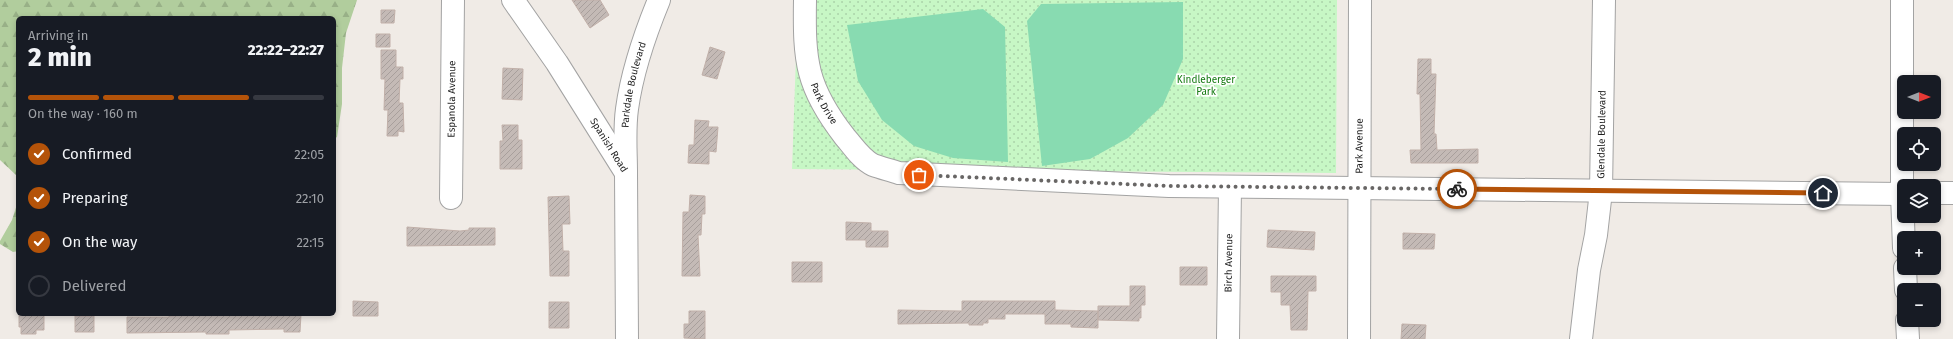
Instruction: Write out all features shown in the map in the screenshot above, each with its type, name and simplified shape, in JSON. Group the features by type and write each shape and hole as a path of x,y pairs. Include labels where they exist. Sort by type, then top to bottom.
{"street":[{"name":"Espanola Avenue","path":"451,198 453,0"},
{"name":"Spanish Road","path":"513,0 557,64 626,174 627,339"},
{"name":"Parkdale Boulevard","path":"626,174 627,110 631,84 659,0"},
{"name":"Park Drive","path":"805,0 804,36 806,62 820,102 828,115 857,152 872,164 899,173 1169,186 1897,194"},
{"name":"Park Avenue","path":"1359,339 1360,0"},
{"name":"Glendale Boulevard","path":"1581,339 1588,277 1596,235 1601,191 1604,0"},
{"path":"1902,0 1903,179"},
{"name":"Birch Avenue","path":"1228,339 1230,187"},
{"path":"1941,193 1953,193"},
{"path":"1907,327 1908,339"}],"green space":[{"path":"0,0 357,0 346,33 342,68 342,104 336,138 336,16 16,16 16,175 0,160"},
{"name":"Kindleberger Park","path":"798,0 1337,0 1336,173 792,169"},
{"path":"1183,2 1183,59 1163,105 1128,138 1090,159 1042,166 1027,21 1041,4"},
{"path":"983,9 1005,27 1008,162 953,158 914,146 882,120 858,81 847,25"},
{"path":"16,207 16,251 13,252 0,244 0,241 12,220"}],"building":[{"path":"572,0 600,0 609,15 590,28"},
{"path":"381,10 395,10 394,23 381,23"},
{"path":"376,34 390,34 390,47 376,47"},
{"path":"710,47 725,52 717,79 702,75"},
{"path":"381,50 396,50 396,67 403,67 403,79 400,79 399,103 403,103 404,132 398,131 398,136 387,136 388,110 384,110 385,79 381,79"},
{"path":"1418,59 1431,59 1431,74 1436,74 1434,134 1436,134 1437,150 1478,149 1478,163 1411,163 1410,150 1421,150 1420,94 1417,94"},
{"path":"503,68 523,69 522,100 502,99"},
{"path":"695,120 709,121 708,127 718,127 716,152 709,151 709,164 688,163 689,145 694,145"},
{"path":"502,125 518,125 518,140 522,140 522,169 500,169 500,141 503,141"},
{"path":"690,195 705,196 705,214 702,214 701,235 698,235 700,276 682,276 683,212 689,212"},
{"path":"569,196 570,224 562,224 563,251 569,251 569,276 550,276 548,197"},
{"path":"846,222 871,223 871,231 888,231 888,247 866,247 866,240 846,240"},
{"path":"407,227 460,231 469,230 469,228 495,228 495,245 407,246"},
{"path":"1268,230 1315,232 1314,250 1267,247"},
{"path":"1403,233 1435,234 1434,249 1403,249"},
{"path":"792,262 822,262 822,282 792,282"},
{"path":"1180,267 1207,267 1207,285 1180,285"},
{"path":"1271,276 1316,276 1316,291 1308,291 1307,330 1291,330 1290,305 1281,305 1281,292 1271,292"},
{"path":"1130,286 1145,286 1145,305 1141,305 1141,318 1139,318 1139,321 1098,320 1098,306 1130,306"},
{"path":"353,301 378,302 378,316 353,316"},
{"path":"962,301 1055,301 1055,310 1098,311 1098,328 1071,327 1071,324 1045,324 1045,314 1005,314 1005,319 988,319 988,323 983,323 983,325 969,325 969,323 898,324 898,310 962,311"},
{"path":"549,302 569,302 569,328 549,328"},
{"path":"689,311 705,311 705,339 684,338 684,324 689,324"},
{"path":"19,316 44,316 44,330 36,330 36,334 21,334 21,327 19,327"},
{"path":"75,316 94,316 94,332 75,332"},
{"path":"301,316 300,332 284,332 284,329 229,330 229,334 206,334 206,332 127,333 127,317"},
{"path":"1402,324 1426,325 1425,339 1401,339"}],"way so far":[{"path":"919,175 1169,186 1457,189"}],"route":[{"path":"1457,189 1823,193"}]}
